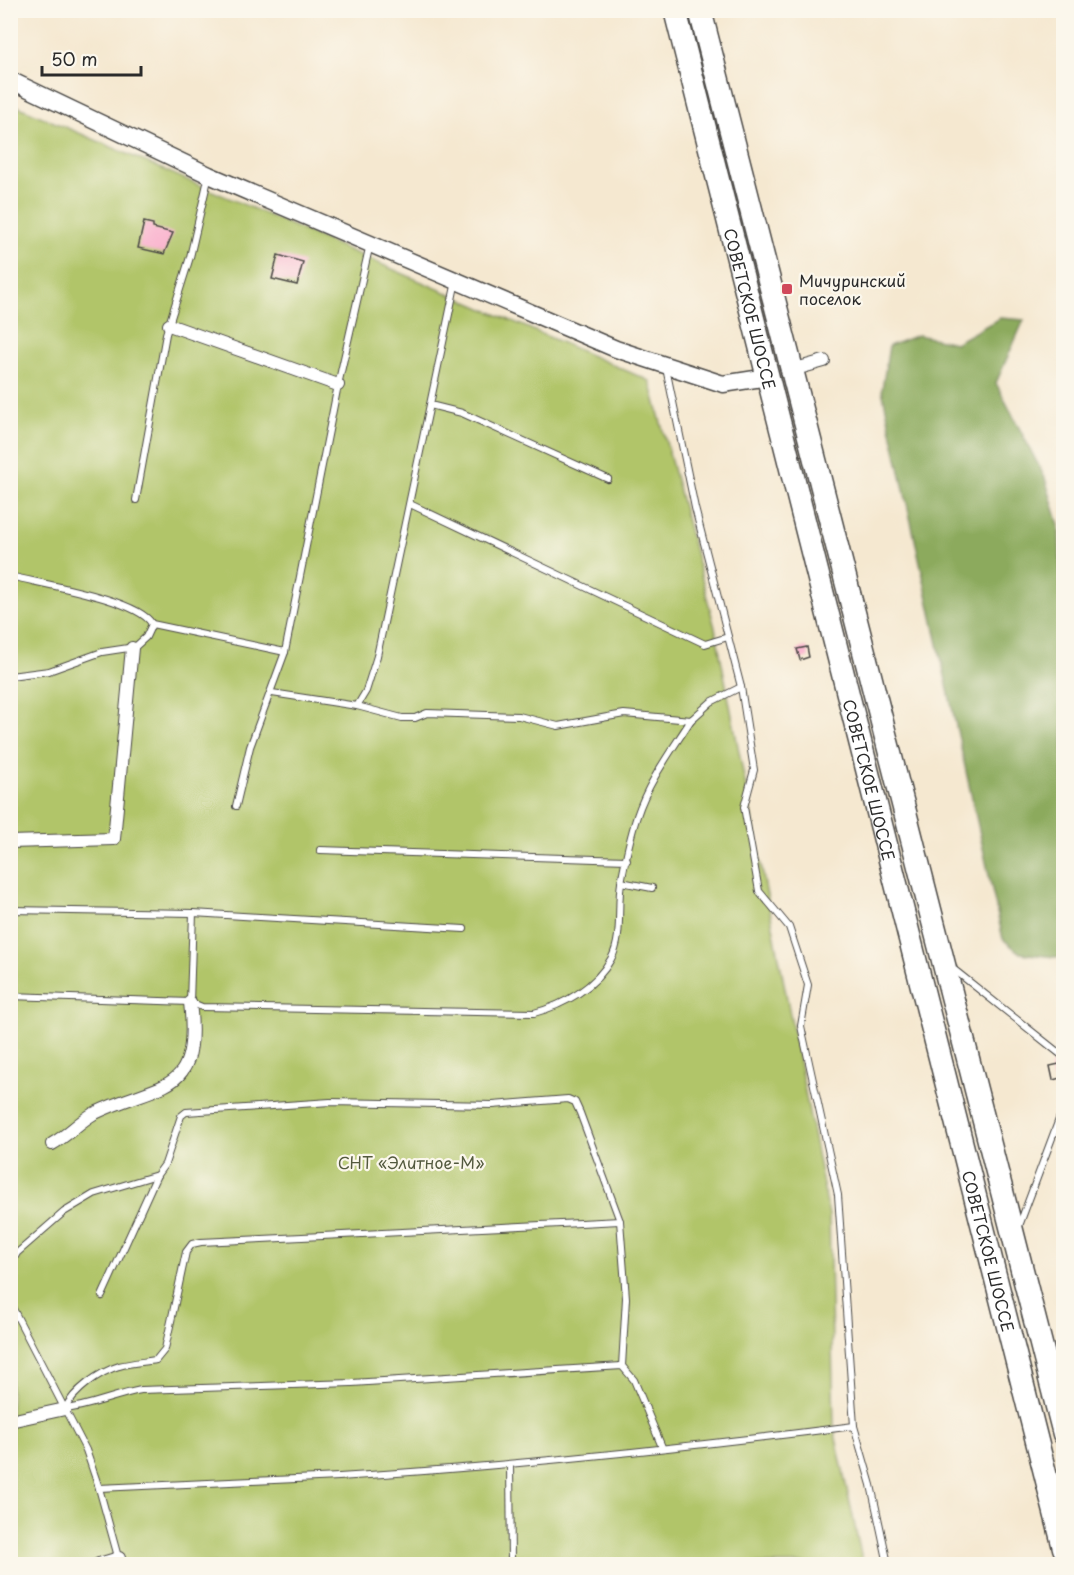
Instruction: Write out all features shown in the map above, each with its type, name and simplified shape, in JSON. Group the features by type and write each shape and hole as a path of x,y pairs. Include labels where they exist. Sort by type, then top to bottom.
{"highway":[{"name":"СОВЕТСКОЕ ШОССЕ","path":"675,10 1064,1548"},
{"name":"СОВЕТСКОЕ ШОССЕ","path":"700,10 1064,1434"},
{"path":"768,377 792,370"},
{"path":"1031,1420 1063,1564"}],"street":[{"path":"10,80 209,175 666,367 723,384 768,377"},
{"path":"169,325 338,385"},
{"path":"792,370 824,361"},
{"path":"10,842 114,839 132,648"},
{"path":"52,1144 91,1115 169,1084 180,1074 191,1054 193,1036 190,1002"},
{"path":"10,1421 65,1409"},
{"path":"99,1564 119,1561"}],"lane":[{"path":"136,500 169,325 190,257 209,175"},
{"path":"236,806 250,747 272,693 285,652 338,385 370,243"},
{"path":"357,706 366,691 377,656 456,280"},
{"path":"666,367 695,508 741,687 754,770 744,807 759,891 789,927 808,985 801,1026 838,1195 854,1426 871,1485 888,1564"},
{"path":"430,405 462,413 608,479"},
{"path":"410,504 705,644 728,637"},
{"path":"10,576 138,610 148,617 152,624 285,652"},
{"path":"10,675 49,671 102,652 132,648 146,637 152,624"},
{"path":"10,996 190,1002 202,1007 363,1011 534,1013 552,1008 576,996 612,959 616,945 621,882 637,814 691,720 711,702 741,687"},
{"path":"272,693 357,706 402,718 415,718 427,712 519,716 558,726 624,714 691,720"},
{"path":"320,850 627,860"},
{"path":"621,882 652,888"},
{"path":"10,909 193,913 464,929"},
{"path":"190,1002 193,913"},
{"path":"943,961 1064,1057"},
{"path":"102,1296 165,1164 181,1116 186,1112 330,1102 493,1105 568,1099 575,1102 580,1113 620,1221 626,1298 622,1366 634,1380 662,1447"},
{"path":"1014,1240 1064,1106"},
{"path":"10,1279 12,1262 16,1253 64,1212 94,1194 158,1175"},
{"path":"65,1409 71,1397 103,1373 118,1366 156,1360 165,1349 186,1252 192,1244 620,1221"},
{"path":"10,1303 86,1450 119,1561"},
{"path":"65,1409 86,1407 112,1395 141,1390 352,1383 622,1366"},
{"path":"99,1488 339,1477 510,1464 662,1447 714,1444 854,1426"},
{"path":"510,1464 511,1564"}],"green space":[{"name":"СНТ «Элитное-М»","path":"10,103 650,381 715,628 829,1215 834,1429 863,1564 11,1564"},
{"path":"1000,318 1024,320 996,383 1045,478 1059,525 1061,597 1064,599 1063,958 1020,953 1003,939 882,390 889,346 918,335 955,343"}],"building":[{"path":"144,222 153,224 153,228 173,233 164,254 138,248"},
{"path":"278,255 303,262 297,285 272,279"},
{"path":"807,647 809,657 800,660 797,649"},
{"path":"1064,1063 1064,1077 1053,1080 1050,1066"}],"place":[{"name":"Мичуринский поселок","path":"787,289"}]}
